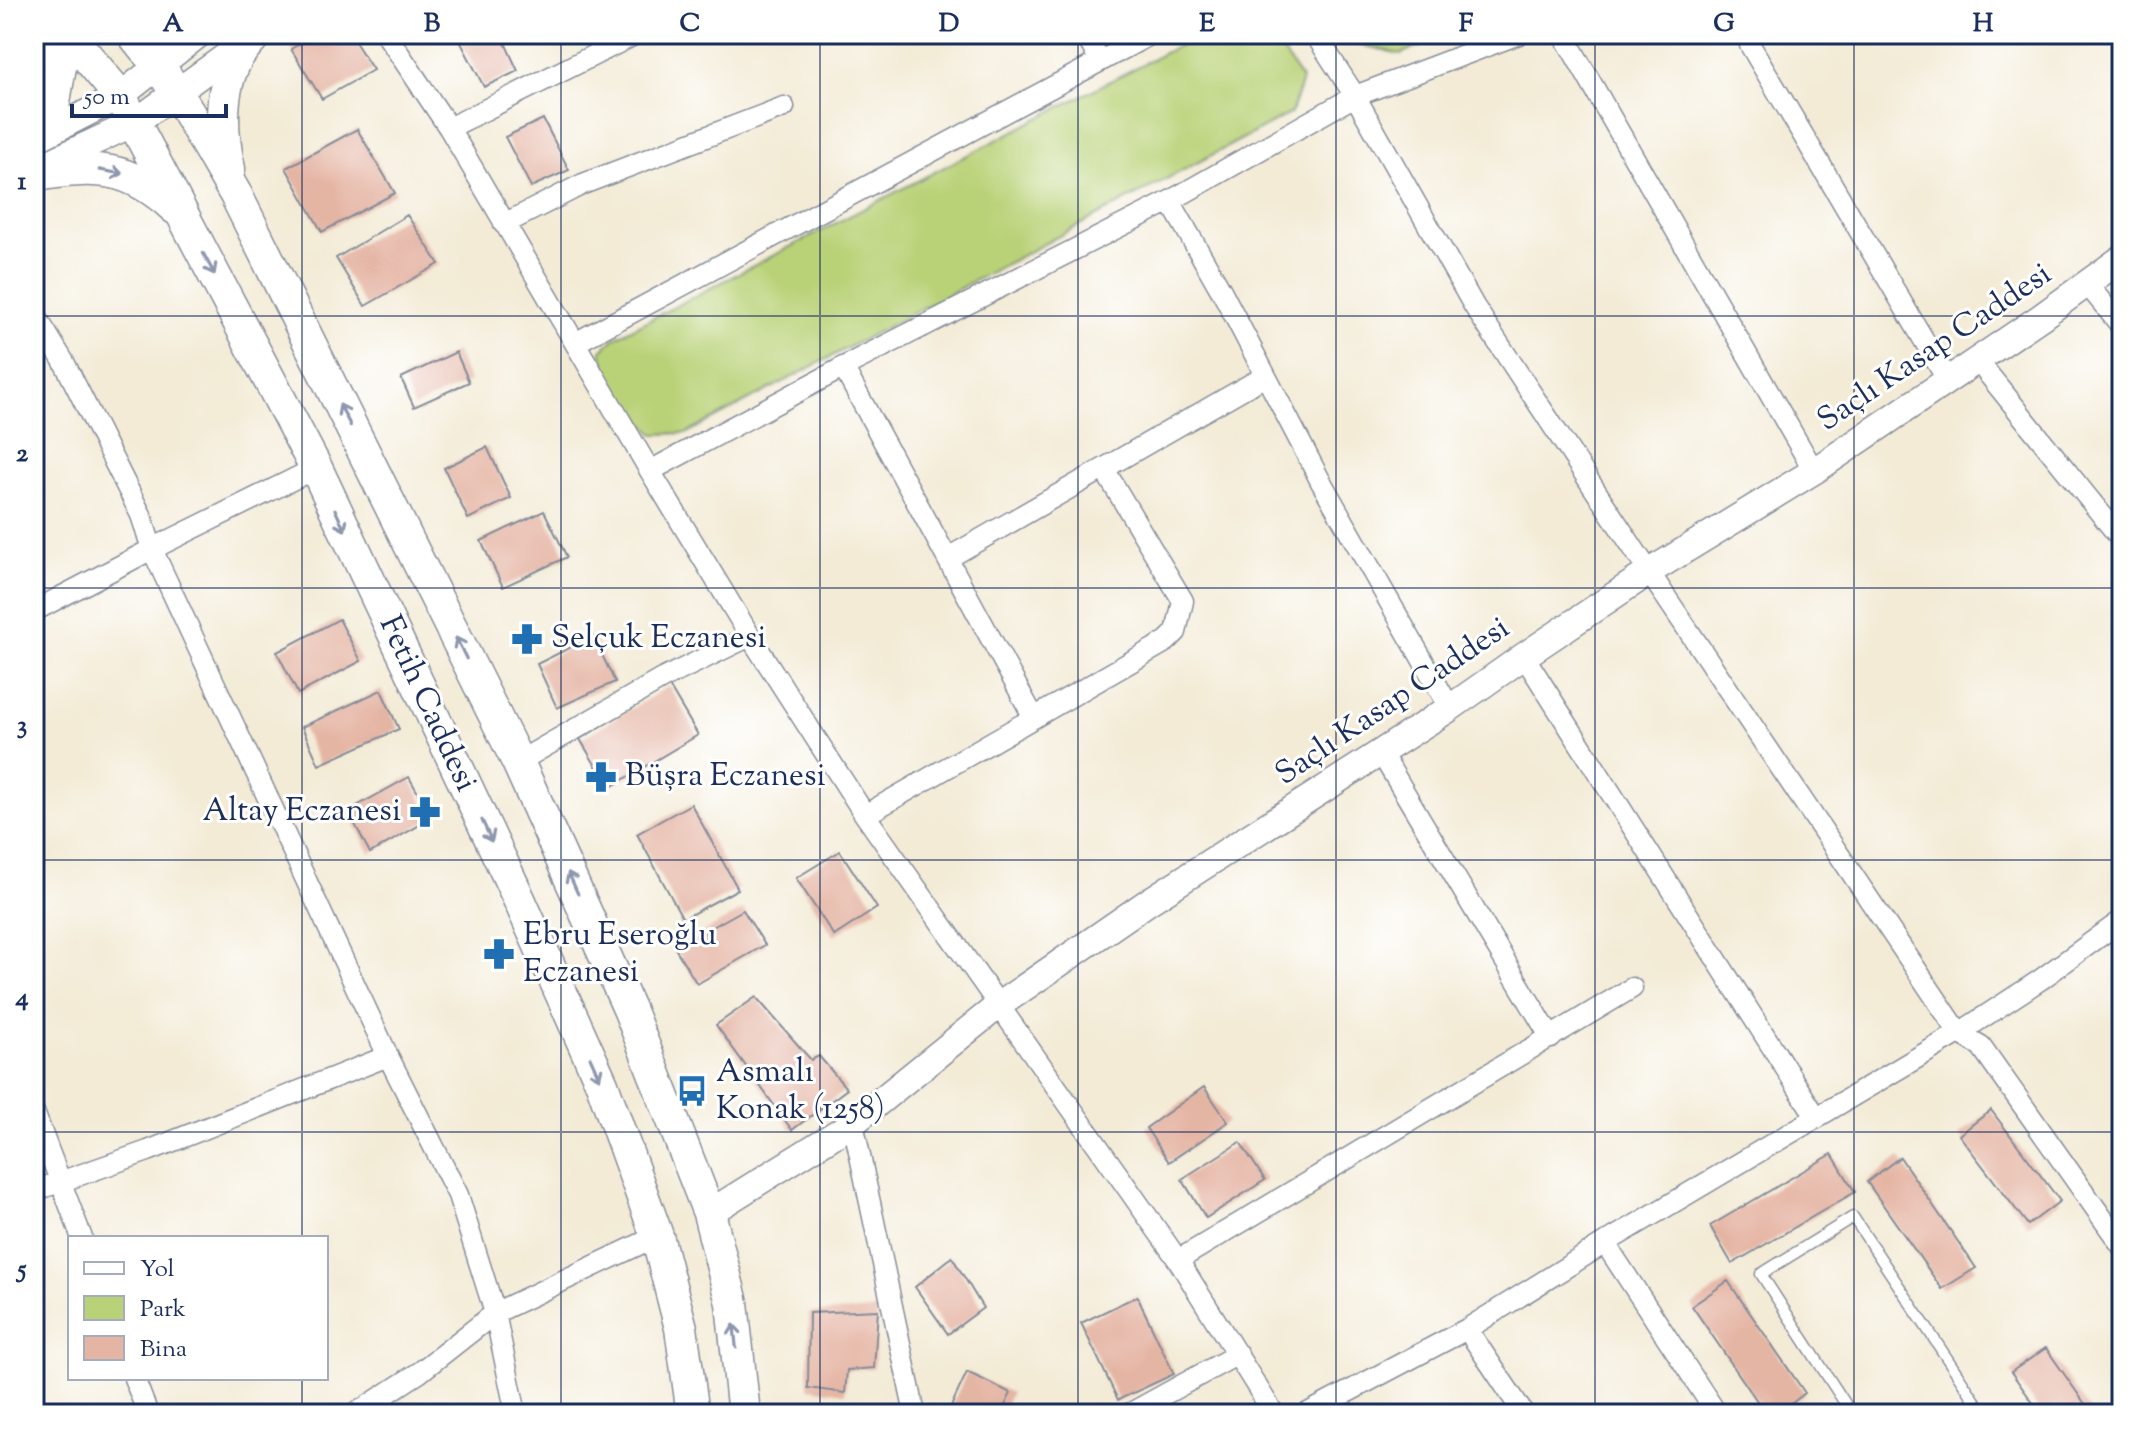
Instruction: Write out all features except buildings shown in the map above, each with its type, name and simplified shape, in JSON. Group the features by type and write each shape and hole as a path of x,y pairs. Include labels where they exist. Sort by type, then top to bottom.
{"main road":[{"path":"34,132 52,114 60,66 52,34"},
{"name":"Fetih Caddesi","path":"68,34 127,109 316,468 514,888 602,1084 657,1236 681,1328 693,1414"},
{"name":"Fetih Caddesi","path":"133,34 177,93 236,195 518,762 630,1011 709,1213 732,1303 744,1414"},
{"path":"236,195 224,142 224,99 238,56 255,35"},
{"path":"34,172 91,169 127,175 154,189 177,209 191,230"}],"street":[{"path":"34,172 127,109 158,65 199,34"},
{"path":"386,34 449,128 650,471 750,636 865,815 1178,1260 1274,1414"},
{"path":"449,128 636,34"},
{"path":"1085,34 1100,61"},
{"path":"575,343 1151,34"},
{"path":"1315,34 1355,96 1474,306 1649,572 1959,1033 1981,1046 2122,1246"},
{"path":"650,471 843,367 1170,201 1355,96 1519,34"},
{"path":"1563,34 1814,471"},
{"path":"34,140 177,93 255,35"},
{"path":"1750,45 1948,381"},
{"path":"504,224 583,184 784,107"},
{"path":"1170,201 1222,292 1320,480 1450,708"},
{"name":"Saçlı Kasap Caddesi","path":"709,1213 853,1123 999,1005 1148,902 1450,708 1649,572 1814,471 2122,258"},
{"path":"2087,284 2122,327"},
{"path":"34,313 64,362 141,515 152,549 388,1056 458,1195 495,1313 516,1414"},
{"path":"1977,360 2122,540"},
{"path":"843,367 1033,716"},
{"path":"948,558 1265,376"},
{"path":"34,611 316,468"},
{"path":"865,815 1167,641 1176,632 1183,601 1104,469"},
{"path":"518,762 662,679 750,636"},
{"path":"1524,656 1817,1118"},
{"path":"1381,753 1551,1038"},
{"path":"1306,1414 1467,1329 1605,1243 1959,1033 2040,980 2122,920"},
{"path":"1178,1260 1632,988"},
{"path":"34,1191 148,1151 388,1056"},
{"path":"34,1112 81,1236"},
{"path":"853,1123 915,1414"},
{"path":"355,1414 420,1372 495,1313 657,1236"},
{"path":"1605,1243 1717,1414"},
{"path":"1467,1329 1524,1414"},
{"path":"1129,1414 1238,1354"},
{"path":"135,1380 148,1414"}],"lane":[{"path":"1852,1414 1761,1274 1853,1217 1984,1414"}],"green space":[{"path":"1201,34 1271,34 1302,80 1291,113 687,433 654,434 627,406 614,387 601,351 616,337"},
{"path":"1350,34 1451,34 1400,54 1357,44"}],"place":[{"name":"Selçuk Eczanesi","path":"527,639"},
{"name":"Büşra Eczanesi","path":"601,777"},
{"name":"Altay Eczanesi","path":"425,812"},
{"name":"Ebru Eseroğlu Eczanesi","path":"499,954"},
{"name":"Asmalı Konak (1258)","path":"692,1091"}]}
